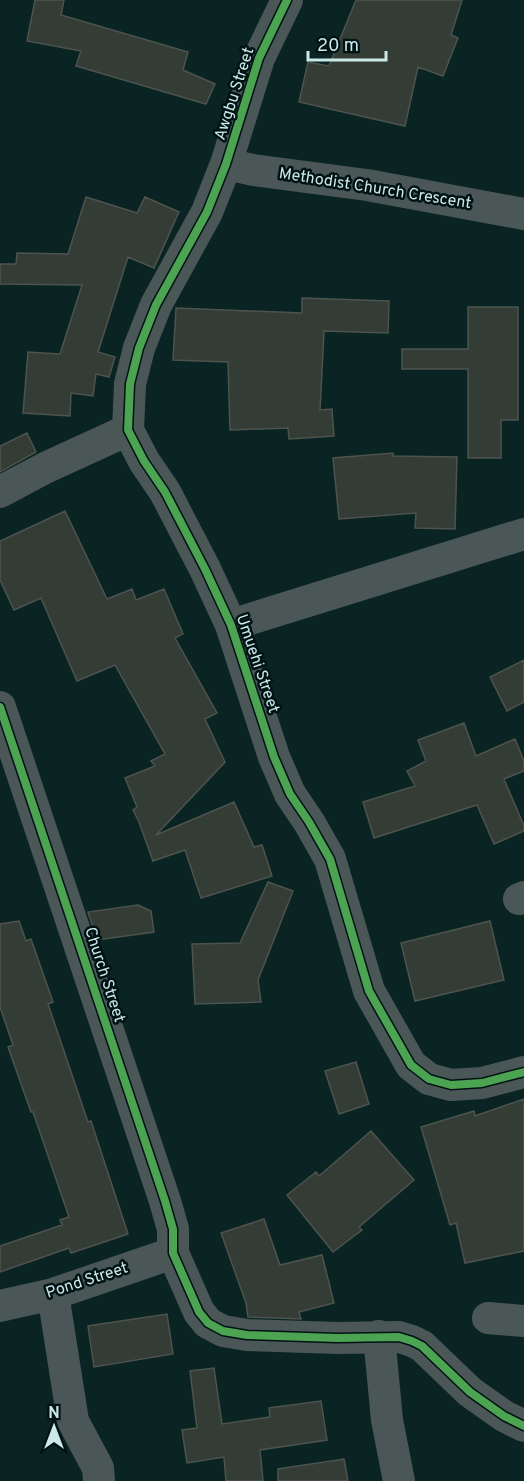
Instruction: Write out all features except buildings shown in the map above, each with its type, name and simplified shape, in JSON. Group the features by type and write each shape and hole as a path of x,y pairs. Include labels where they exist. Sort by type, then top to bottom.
{"street":[{"name":"Awgbu Street","path":"226,164 259,58 287,0"},
{"name":"Methodist Church Crescent","path":"226,164 253,170 400,190 524,214"},
{"name":"Umuehi Street","path":"226,164 207,212 156,305 138,348 130,384 128,430 144,461 165,492 231,625 273,757 290,794 330,859 369,991 411,1065 429,1079 451,1084 482,1083 524,1072"},
{"path":"0,492 45,468 128,430"},
{"name":"Umuehi Street","path":"231,625 524,534"},
{"name":"Church Street","path":"0,707 165,1201 173,1229 173,1253"},
{"path":"173,1253 199,1311 208,1323 223,1332 337,1338 399,1337 422,1346 470,1392 504,1416 524,1426"},
{"name":"Pond Street","path":"0,1306 53,1294 173,1253"},
{"path":"53,1294 73,1421 98,1468 99,1481"},
{"path":"488,1318 524,1321"},
{"path":"380,1336 387,1420 399,1481"}],"cycle path":[{"path":"287,0 259,58 226,164 207,212 156,305 139,348 130,384 128,430 144,461 165,492 231,625 274,757 290,794 330,859 369,991 411,1065 429,1079 451,1085 482,1083 524,1072"},
{"path":"0,707 165,1201 173,1229 173,1253 199,1312 208,1323 223,1331 247,1335 337,1338 399,1337 412,1341 422,1346 470,1392 504,1416 524,1426"}]}
